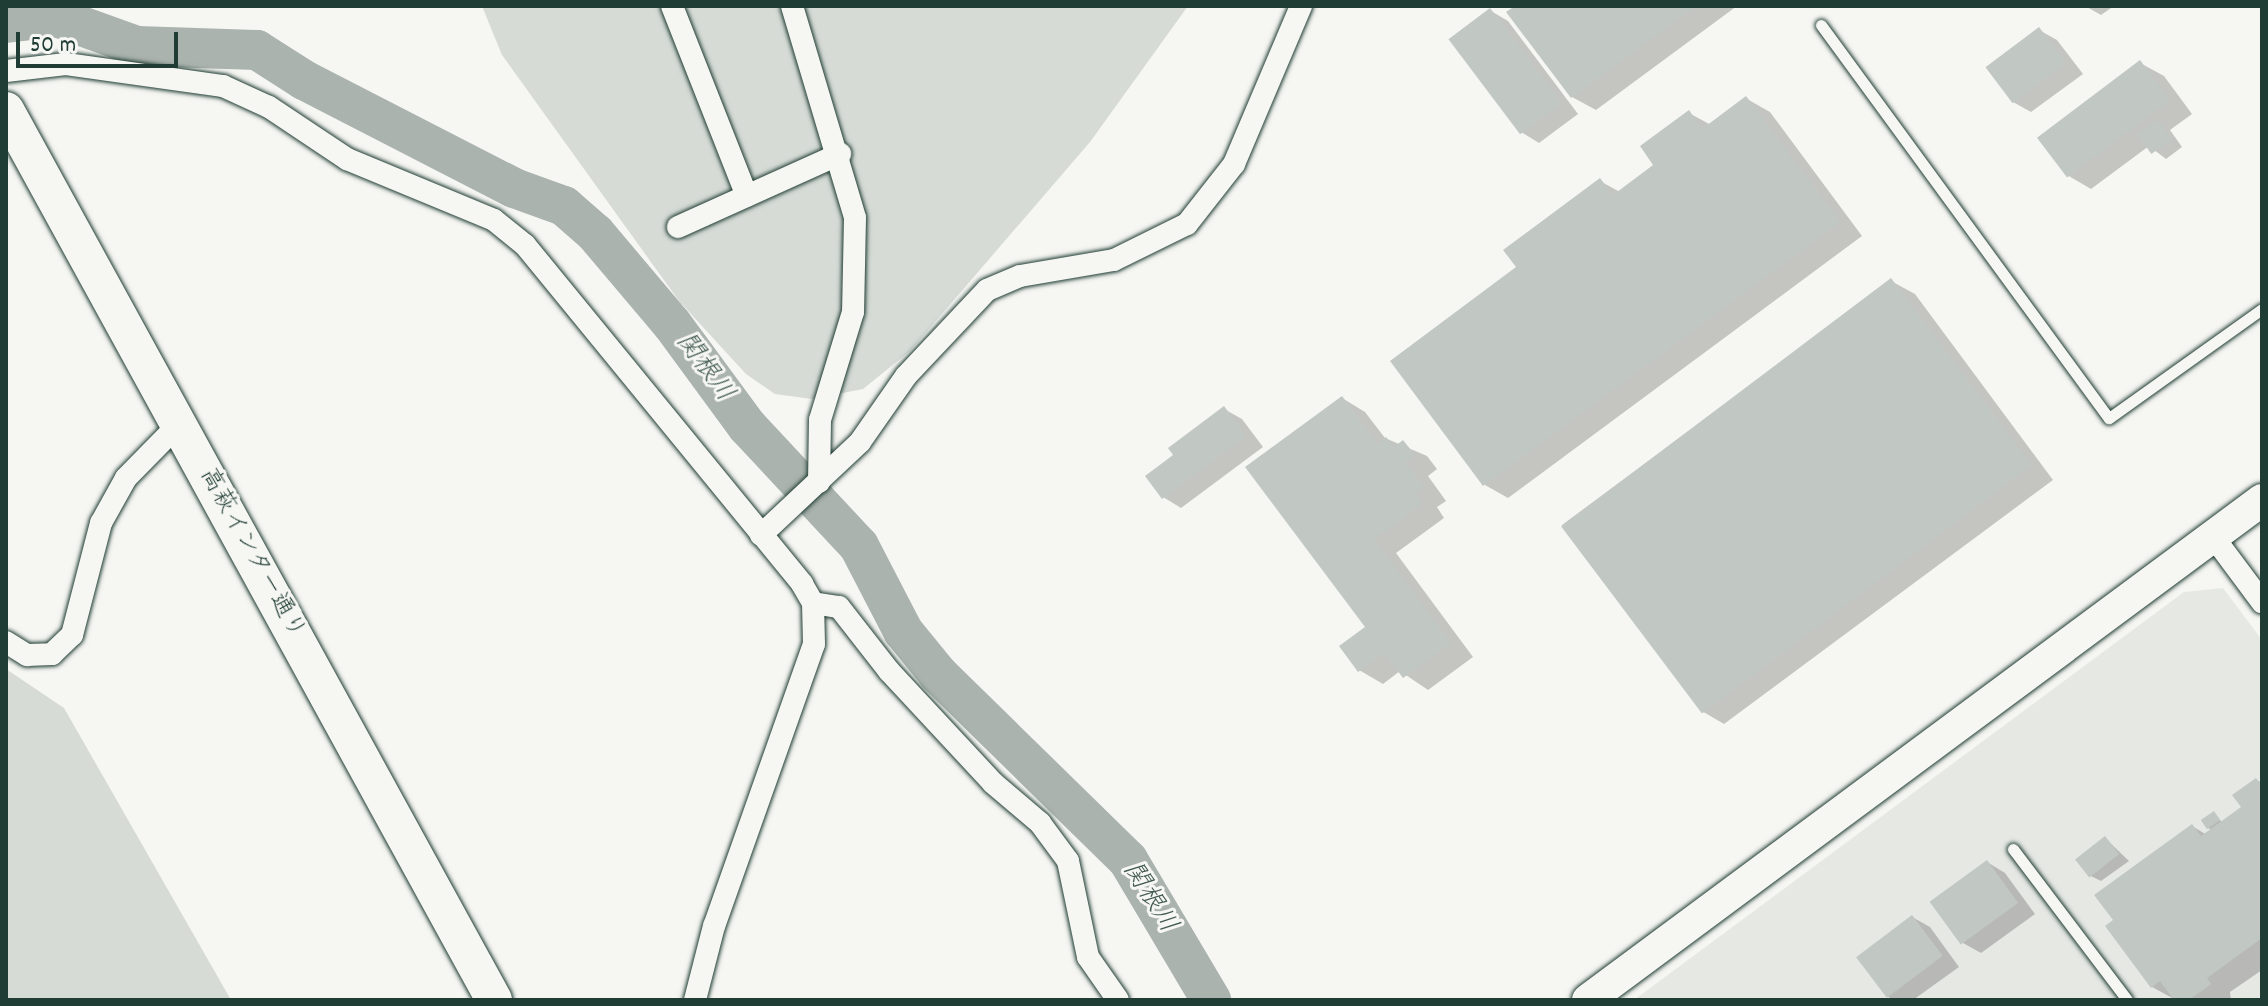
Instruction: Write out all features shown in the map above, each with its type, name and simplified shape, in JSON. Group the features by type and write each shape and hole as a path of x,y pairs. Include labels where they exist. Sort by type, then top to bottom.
{"main road":[{"name":"高萩インター通り","path":"6,110 494,1000"}],"street":[{"path":"672,6 747,196"},
{"path":"792,6 840,154 855,218 853,312 820,420 819,482"},
{"path":"761,535 860,442 906,376 987,290 1020,276 1114,260 1187,224 1234,164 1301,6"},
{"path":"6,71 66,64 223,86 269,107 347,159 494,220 525,245 813,603 814,644 692,996"},
{"path":"678,227 840,154"},
{"path":"6,642 27,655 52,654 72,635 101,523 126,478 179,424"},
{"path":"1588,1000 2215,539 2262,500"},
{"path":"2215,539 2262,602"},
{"path":"813,603 839,607 909,694 993,783 1040,823 1068,861 1088,957 1118,1000"}],"lane":[{"path":"1821,25 2109,418 2262,309"},
{"path":"2013,849 2127,1000"}],"shaded area":[{"path":"482,6 1188,6 1090,142 910,351 863,389 812,399 775,394 746,374 679,301 502,55"},
{"path":"2223,588 2262,640 2262,1000 1634,1000 2184,592"},
{"path":"6,669 64,708 231,1000 6,1000"}],"building":[{"path":"1515,6 1696,6 1571,98 1506,12"},
{"path":"1490,8 1562,103 1520,134 1448,39"},
{"path":"2039,27 2066,63 2013,103 1985,67"},
{"path":"2140,60 2170,100 2067,178 2037,138"},
{"path":"1746,96 1840,222 1483,486 1390,361 1516,267 1503,250 1600,178 1613,195 1653,165 1640,146 1689,110 1702,129"},
{"path":"2158,120 2172,140 2151,154 2138,134"},
{"path":"1891,278 2032,465 1702,713 1561,527"},
{"path":"1342,396 1377,444 1386,437 1394,447 1403,440 1415,455 1405,462 1424,487 1415,493 1422,504 1374,539 1451,643 1403,678 1384,653 1358,672 1339,646 1365,627 1245,467"},
{"path":"1224,406 1246,436 1162,499 1145,476 1173,455 1168,448"},
{"path":"2256,778 2262,786 2262,938 2207,978 2211,984 2189,1000 2174,1000 2160,981 2151,988 2105,926 2113,920 2094,895 2192,824 2201,836 2241,807 2232,795"},
{"path":"2214,811 2220,820 2207,829 2201,820"},
{"path":"2105,836 2119,854 2089,878 2075,859"},
{"path":"1987,860 2018,903 1961,945 1930,902"},
{"path":"1912,915 1943,956 1887,998 1856,957"}],"waterway":[{"name":"関根川","path":"6,23 56,17 137,46 257,50 304,80 514,188 564,206 595,233 672,324 747,426 859,546 903,631 938,674 1128,860 1211,1000"}]}
